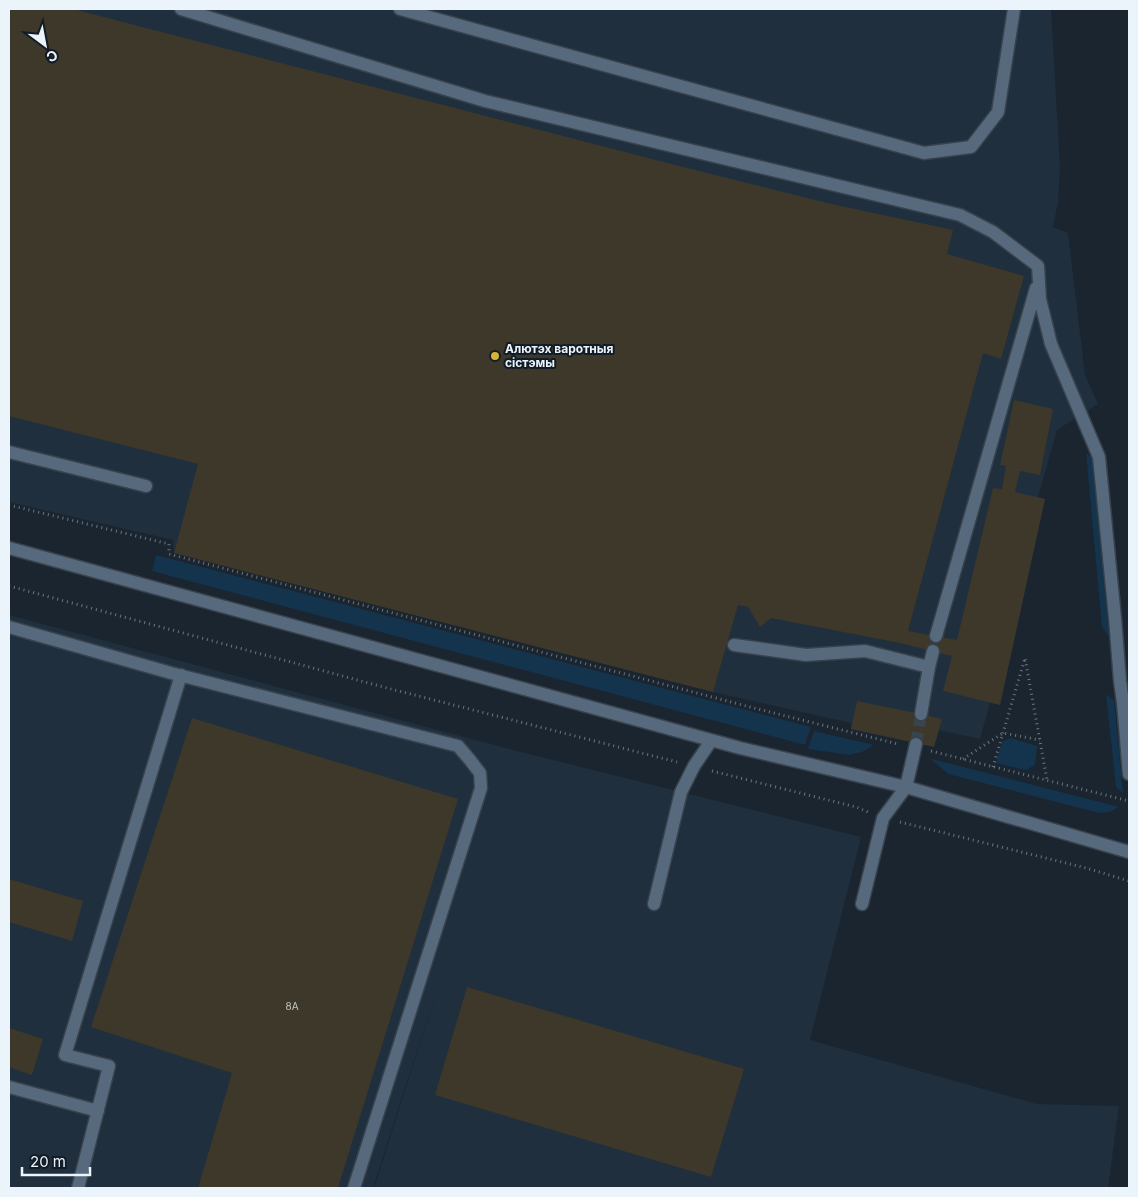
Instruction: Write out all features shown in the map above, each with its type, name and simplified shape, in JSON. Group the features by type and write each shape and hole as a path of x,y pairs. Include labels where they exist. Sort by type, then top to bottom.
{"lane":[{"path":"181,9 485,101 960,215 993,232 1038,266 1040,299 1051,344 1099,457 1129,774"},
{"path":"400,9 924,153 972,148 998,112 1014,9"},
{"path":"936,636 1039,279"},
{"path":"9,452 146,486"},
{"path":"9,548 749,751 906,787 1129,852"},
{"path":"9,627 181,675 458,746 480,773 481,788 354,1188"},
{"path":"734,644 806,654 865,651 929,667"},
{"path":"922,714 933,652"},
{"path":"78,1188 109,1066 65,1056 181,675"},
{"path":"654,904 681,792 694,766 712,741"},
{"path":"862,904 883,818 906,787 916,746"},
{"path":"9,1087 98,1112"}],"path":[{"path":"9,505 170,544 169,554 750,707 916,746 1129,801"},
{"path":"9,586 387,688 856,807 883,818 1086,868 1129,881"},
{"path":"993,766 1025,658 1048,780"},
{"path":"963,759 1003,733 1040,740"}],"shaded area":[{"name":"Алютэх варотныя сістэмы","path":"9,9 1051,9 1060,166 1058,202 1053,227 1068,233 1085,375 1098,404 1057,430 1038,497 1045,499 1000,705 990,703 980,739 939,730 934,747 851,729 851,723 713,692 174,553 173,540 9,502"},
{"path":"1086,453 1092,458 1109,637 1102,627"},
{"path":"156,555 811,727 805,745 152,571"},
{"path":"9,615 513,750 861,837 810,1040 1037,1104 1119,1106 1108,1188 374,1188 451,945 373,1188 9,1188"},
{"path":"1106,694 1114,700 1123,793 1116,787"},
{"path":"814,731 874,745 862,752 849,755 808,749"},
{"path":"1010,738 1037,746 1035,765 1026,770 996,763 1002,742"},
{"path":"932,760 1119,807 1109,812 1099,813 948,774"}],"building":[{"name":"Алютэх варотныя сістэмы","path":"9,9 73,9 683,167 827,203 953,230 947,254 1024,276 1001,359 983,353 908,631 957,640 993,488 1002,489 1006,466 1000,465 1014,400 1053,409 1040,475 1020,471 1015,492 1045,499 1000,705 943,691 952,656 900,643 771,618 760,627 748,607 738,605 713,692 174,553 198,464 9,416"},
{"path":"857,701 942,719 934,747 851,729"},
{"path":"192,718 458,799 338,1188 198,1188 232,1073 91,1027"},
{"path":"9,879 83,901 72,941 9,922"},
{"path":"467,987 744,1069 711,1177 435,1095"},
{"path":"9,1028 43,1039 32,1075 9,1067"}],"tunnel":[{"path":"916,744 921,714"}],"place":[{"name":"Алютэх варотныя сістэмы","path":"495,356"}]}
